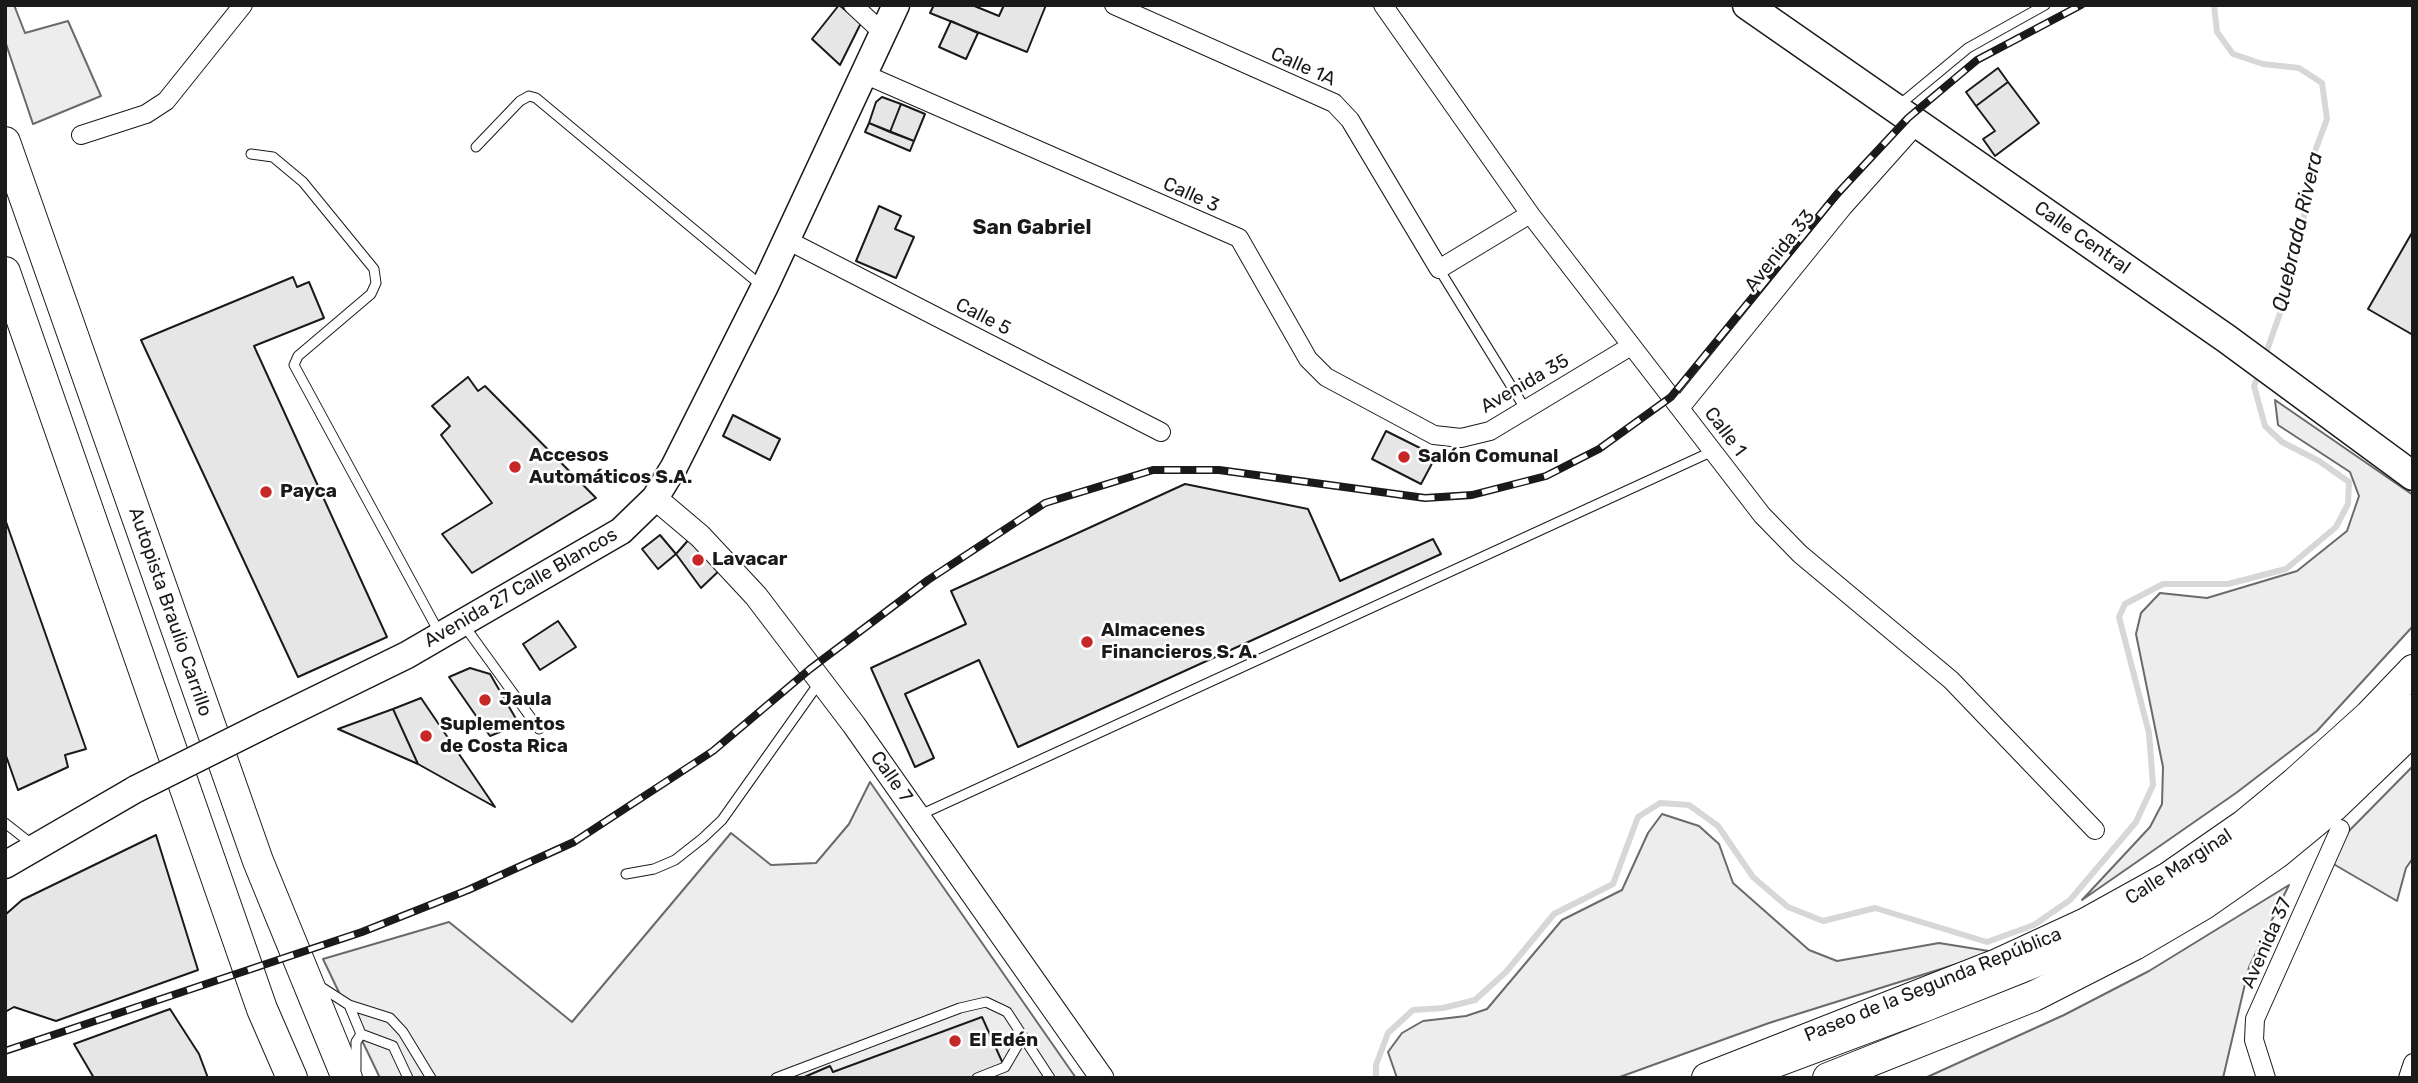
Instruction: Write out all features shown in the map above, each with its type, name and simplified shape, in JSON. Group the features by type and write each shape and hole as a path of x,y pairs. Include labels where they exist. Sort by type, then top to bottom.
{"highway":[{"name":"Autopista Braulio Carrillo","path":"5,142 258,861 347,1078"},
{"path":"5,272 262,1009 283,1078"},
{"name":"Paseo de la Segunda República","path":"1693,1078 1728,1074 1995,965 2086,923 2169,877 2245,825 2296,782 2369,716 2413,670"},
{"path":"1828,1078 2034,996 2134,945 2204,904 2306,830 2413,730"},
{"path":"262,1009 292,1078"}],"main road":[{"name":"Avenida 27 Calle Blancos","path":"5,865 136,789 452,629 621,531 655,498 674,467 764,288 896,5"},
{"name":"Calle Central","path":"1747,5 2227,339 2413,477"}],"street":[{"path":"80,135 146,114 166,101 243,5"},
{"path":"853,5 883,33"},
{"name":"Calle 1A","path":"1114,5 1334,103 1350,120 1440,269"},
{"name":"Calle 1","path":"1383,5 1530,214 1762,515 1800,554 1951,680 2095,830"},
{"name":"Calle 3","path":"864,74 1239,238 1308,359 1326,377 1434,435"},
{"name":"Avenida 33","path":"1680,408 1843,207 1906,117"},
{"path":"1440,269 1530,214"},
{"name":"Calle 5","path":"787,240 1161,432"},
{"name":"Avenida 35","path":"1434,435 1461,438 1490,431 1631,346"},
{"name":"Calle 7","path":"655,498 700,536 756,596 918,816 1102,1078"},
{"name":"Calle Marginal","path":"1782,1078 1932,1010 2069,955 2183,893 2245,849 2348,765 2413,703"},
{"name":"Avenida 37","path":"2266,1078 2254,1040 2255,1019 2340,830"},
{"name":"Calle Marginal","path":"1728,1074 1932,1010"},
{"path":"2408,1078 2413,1063"}],"lane":[{"path":"1906,117 1968,48 2045,5"},
{"path":"476,147 520,101 529,96 536,97 764,288"},
{"path":"251,154 273,156 303,182 374,269 376,283 371,294 298,356 294,365 452,629 539,729"},
{"path":"1440,269 1526,410"},
{"path":"918,816 1713,452"},
{"path":"626,874 654,869 675,860 722,820 820,681"},
{"path":"5,824 34,846"},
{"path":"258,861 275,885 312,974 330,995 349,1005 390,1018 403,1032 430,1078"},
{"path":"776,1078 960,1008 986,1002 1007,1012 1050,1078"},
{"path":"349,1005 361,1034 393,1046 408,1078"},
{"path":"356,1078 356,1042 361,1034"},
{"path":"977,1078 1005,1067 1023,1036"}],"shaded area":[{"path":"5,5 14,5 25,33 68,21 101,96 33,124 5,41"},
{"path":"2275,400 2413,495 2413,626 2317,731 2236,793 2082,900 2150,827 2162,804 2163,767 2136,634 2141,613 2160,593 2207,598 2297,571 2347,531 2359,496 2350,472 2278,425"},
{"path":"2413,766 2413,858 2406,868 2397,901 2330,862 2344,836"},
{"path":"870,782 1076,1078 380,1078 323,959 449,922 572,1022 731,833 771,865 816,863 849,824"},
{"path":"1662,814 1699,826 1719,844 1733,883 1809,950 1837,961 1939,943 1995,952 1769,1023 1617,1078 1397,1078 1388,1052 1402,1033 1423,1021 1466,1016 1487,1009 1562,920 1622,890 1648,833"},
{"path":"2289,885 2249,967 2223,1078 1925,1078 2064,1015 2149,971"}],"building":[{"path":"839,5 861,23 840,65 812,39"},
{"path":"934,5 972,5 999,16 1004,5 1046,5 1027,52 930,13"},
{"path":"951,21 978,33 966,59 939,47"},
{"path":"1998,68 2008,82 1976,106 1966,92"},
{"path":"2008,82 2039,123 1995,156 1983,139 1995,131 1976,106"},
{"path":"882,97 901,104 890,132 869,123 876,102"},
{"path":"901,104 925,114 914,141 890,132"},
{"path":"869,123 914,141 910,151 865,132"},
{"path":"879,206 901,216 895,229 914,237 896,278 856,261"},
{"path":"2413,231 2413,335 2368,309"},
{"name":"Payca","path":"293,277 297,287 309,282 324,318 254,346 387,637 298,677 141,340"},
{"name":"Accesos Automáticos S.A.","path":"468,377 478,391 485,386 596,498 472,573 442,534 492,503 441,435 450,426 432,406"},
{"path":"733,415 780,439 770,460 723,436"},
{"name":"Salón Comunal","path":"1386,431 1436,456 1421,484 1372,459"},
{"name":"Almacenes Financieros S. A.","path":"1185,484 1308,509 1340,581 1433,539 1441,554 1018,747 979,660 905,694 934,758 915,767 871,668 966,624 951,591"},
{"path":"5,519 86,749 65,755 68,767 18,790 5,753"},
{"path":"660,535 676,554 658,569 642,549"},
{"name":"Lavacar","path":"691,537 723,567 701,588 676,554"},
{"path":"558,621 576,647 540,670 523,644"},
{"name":"Jaula","path":"470,668 490,674 519,724 490,736 449,677"},
{"name":"Suplementos de Costa Rica","path":"421,698 495,807 418,764 393,709"},
{"path":"393,709 418,764 338,729"},
{"path":"156,835 198,970 56,1021 14,1007 5,1012 5,915 22,900"},
{"path":"170,1009 199,1054 208,1078 94,1078 74,1044"},
{"name":"El Edén","path":"982,1017 1004,1066 975,1078 802,1078 830,1066 833,1072"}],"waterway":[{"name":"Quebrada Rivera","path":"2214,5 2217,32 2233,54 2263,64 2299,68 2322,83 2327,119 2311,162 2303,223 2284,302 2265,356"},
{"name":"Quebrada Rivera","path":"1376,1078 1376,1065 1388,1033 1413,1010 1443,1008 1475,1000 1506,972 1554,914 1613,884 1638,817 1660,803 1689,805 1718,826 1753,877 1788,907 1823,921 1875,908 1987,942 2034,925 2070,900 2136,822 2153,785 2149,733 2119,617 2125,604 2163,584 2228,584 2286,569 2336,527 2348,504 2349,482 2319,461 2282,442 2265,426 2254,386 2259,373"}],"railway":[{"path":"5,1051 362,932 468,890 574,842 713,751 810,669 928,580 1045,503 1153,470 1219,470 1425,498 1472,495 1546,476 1599,449 1671,397 1837,194 1908,118 1977,60 2081,5"}],"place":[{"name":"Salón Comunal","path":"1404,457"},
{"name":"Accesos Automáticos S.A.","path":"515,467"},
{"name":"Payca","path":"266,492"},
{"name":"Lavacar","path":"698,560"},
{"name":"Almacenes Financieros S. A.","path":"1087,642"},
{"name":"Jaula","path":"485,700"},
{"name":"Suplementos de Costa Rica","path":"426,736"},
{"name":"El Edén","path":"955,1041"}],"district":[{"name":"San Gabriel","path":"1032,228"}]}
